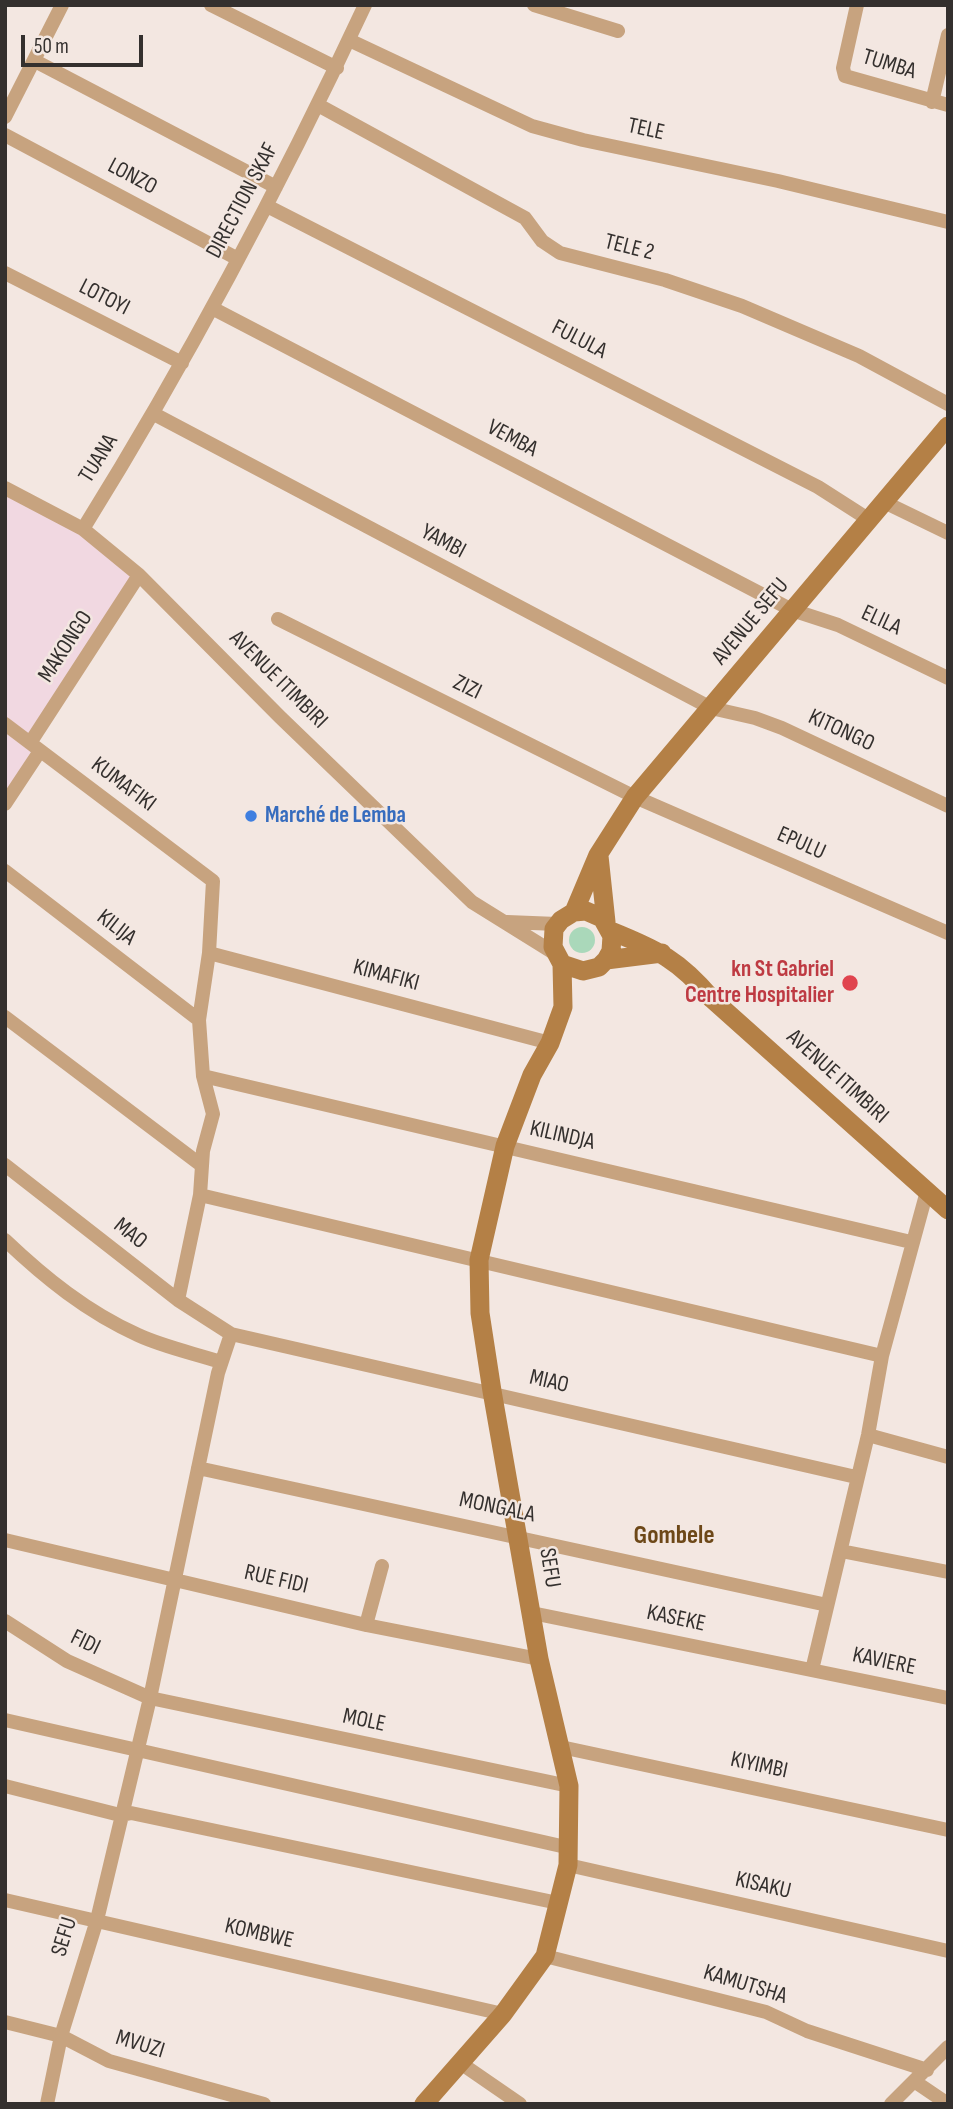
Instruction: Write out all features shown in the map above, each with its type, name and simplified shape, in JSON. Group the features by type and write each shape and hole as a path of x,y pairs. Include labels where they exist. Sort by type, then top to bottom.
{"main road":[{"name":"AVENUE SEFU","path":"573,912 598,855 635,797 948,426"},
{"path":"598,855 612,946 606,960"},
{"path":"563,1007 558,958 552,935 557,924 573,912 591,912 608,927"},
{"name":"AVENUE ITIMBIRI","path":"608,927 663,953 691,974 712,999 948,1210"},
{"path":"563,1007 589,971 606,960 663,953"},
{"path":"558,958 578,971 589,971"},
{"name":"SEFU","path":"424,2104 458,2062 503,2014 545,1956 569,1857 569,1786 538,1659 492,1391 480,1314 479,1260 505,1146 532,1076 551,1043 563,1007"}],"street":[{"path":"5,117 62,5"},
{"path":"211,5 337,68"},
{"name":"DIRECTION SKAF","path":"155,414 267,206 337,68 365,5"},
{"path":"534,5 618,31"},
{"name":"TUMBA","path":"856,5 843,68 845,76 948,106"},
{"path":"932,102 948,36"},
{"name":"TELE","path":"349,40 532,126 583,140 778,181 948,222"},
{"path":"35,61 276,187"},
{"name":"TELE 2","path":"318,105 525,218 542,241 560,253 665,280 729,302 859,356 948,404"},
{"name":"LONZO","path":"5,135 238,259"},
{"name":"FULULA","path":"267,206 818,486 868,519"},
{"name":"LOTOYI","path":"5,273 183,363"},
{"name":"VEMBA","path":"212,308 792,610"},
{"name":"TUANA","path":"83,529 155,414"},
{"name":"YAMBI","path":"155,414 712,708"},
{"name":"AVENUE ITIMBIRI","path":"5,488 83,529 139,575 280,717 462,893 487,914 506,922 558,958"},
{"path":"884,502 948,533"},
{"name":"MAKONGO","path":"5,804 35,747 139,575"},
{"name":"ELILA","path":"792,610 838,625 948,678"},
{"name":"ZIZI","path":"278,619 635,797"},
{"name":"KITONGO","path":"712,708 746,715 782,728 948,806"},
{"name":"KUMAFIKI","path":"5,724 214,881 209,953"},
{"name":"EPULU","path":"635,797 948,933"},
{"name":"KILIJA","path":"5,871 199,1020"},
{"path":"506,922 557,924"},
{"path":"178,1300 200,1195 201,1165 213,1114 203,1076 199,1020 209,953"},
{"name":"KIMAFIKI","path":"209,953 551,1043"},
{"path":"5,1017 201,1165"},
{"name":"KILINDJA","path":"203,1076 911,1241"},
{"name":"MAO","path":"5,1166 178,1300 231,1334"},
{"path":"812,1670 868,1435 882,1356 911,1241 927,1191"},
{"path":"200,1195 882,1356"},
{"path":"5,1240 47,1280 102,1316 139,1336 221,1362"},
{"name":"SEFU","path":"47,2104 61,2036 97,1920 150,1698 221,1362 231,1334"},
{"name":"MIAO","path":"231,1334 492,1391 856,1477"},
{"path":"868,1435 948,1457"},
{"name":"MONGALA","path":"198,1468 827,1605"},
{"name":"RUE FIDI","path":"5,1540 366,1625 538,1659"},
{"path":"841,1551 948,1572"},
{"path":"366,1625 382,1566"},
{"name":"KASEKE","path":"532,1613 812,1670"},
{"name":"FIDI","path":"5,1620 66,1661 150,1698"},
{"name":"KAVIERE","path":"812,1670 948,1698"},
{"name":"MOLE","path":"150,1698 569,1786"},
{"name":"KISAKU","path":"5,1720 948,1951"},
{"name":"KIYIMBI","path":"561,1747 948,1830"},
{"path":"5,1786 120,1815 131,1813 558,1903"},
{"name":"KOMBWE","path":"5,1900 503,2014"},
{"name":"KAMUTSHA","path":"545,1956 766,2012 807,2031 927,2070"},
{"name":"MVUZI","path":"5,2022 61,2036 109,2061 264,2104"},
{"path":"891,2104 948,2047"},
{"path":"458,2062 520,2104"},
{"path":"914,2081 948,2104"}],"shaded area":[{"path":"5,495 91,539 135,575 29,736 5,719"},
{"path":"5,731 32,750 5,795"}],"green space":[{"path":"582,927 591,931 595,940 591,949 582,953 573,949 569,940 573,931"}],"place":[{"name":"Marché de Lemba","path":"251,816"},
{"name":"kn St Gabriel Centre Hospitalier","path":"850,983"}],"district":[{"name":"Gombele","path":"674,1536"}]}
